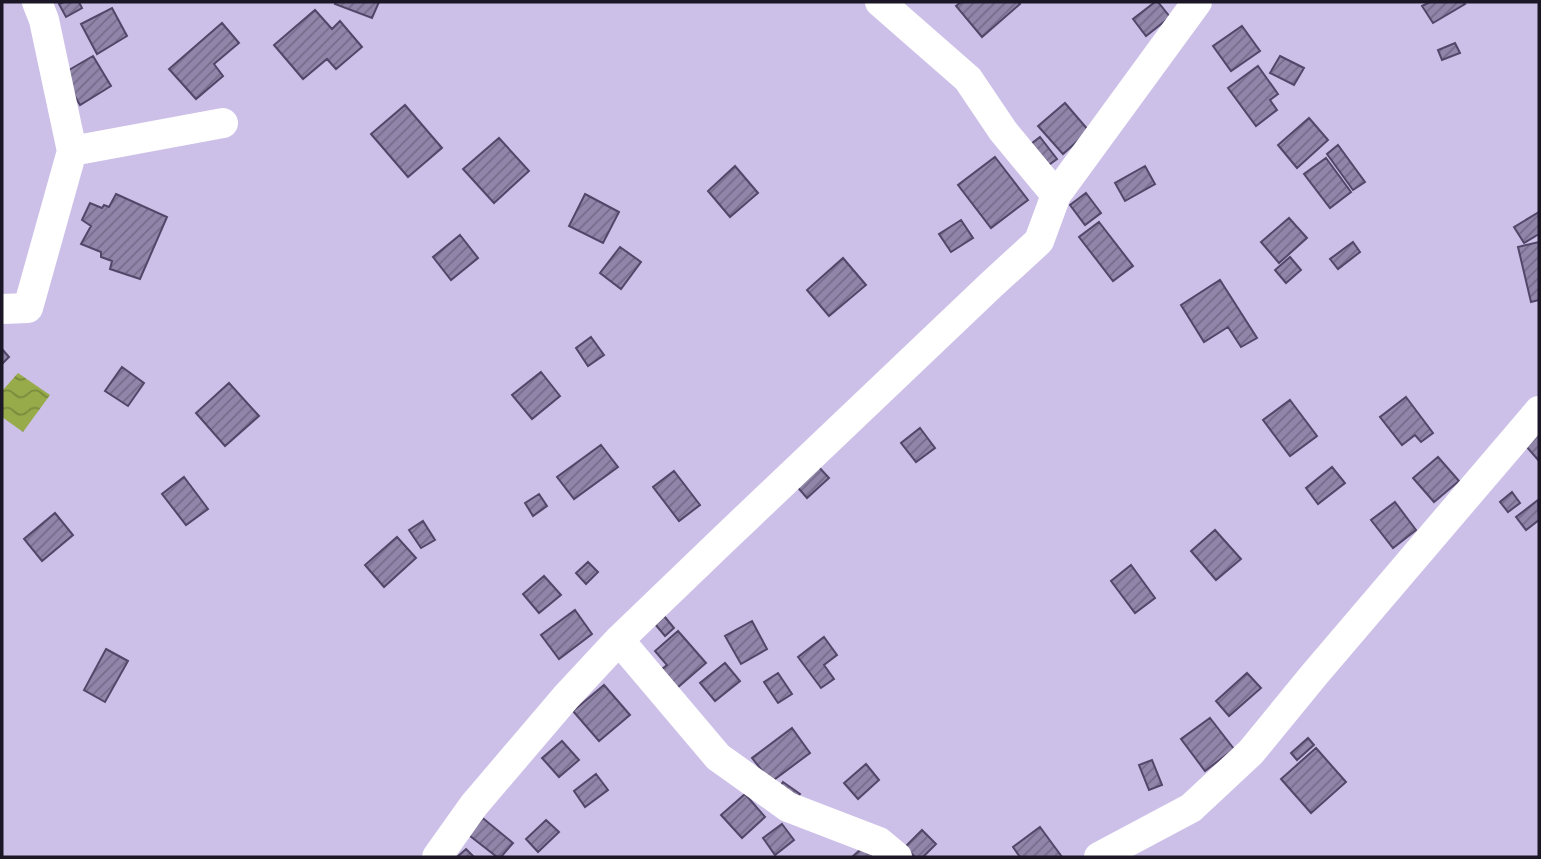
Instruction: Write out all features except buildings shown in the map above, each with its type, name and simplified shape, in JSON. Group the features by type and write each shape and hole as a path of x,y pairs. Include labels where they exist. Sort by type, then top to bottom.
{"street":[{"path":"2,309 28,309 72,151 44,20 37,2"},
{"path":"880,2 968,79 1003,131 1056,195"},
{"path":"437,857 474,805 566,697 620,640 772,492 1039,241 1056,195 1196,2"},
{"path":"72,151 223,123"},
{"path":"1099,857 1191,808 1251,752 1539,411"},
{"path":"620,640 718,757 788,807 879,842 897,857"}],"water":[{"path":"18,373 50,395 23,432 2,417 2,391"}]}
